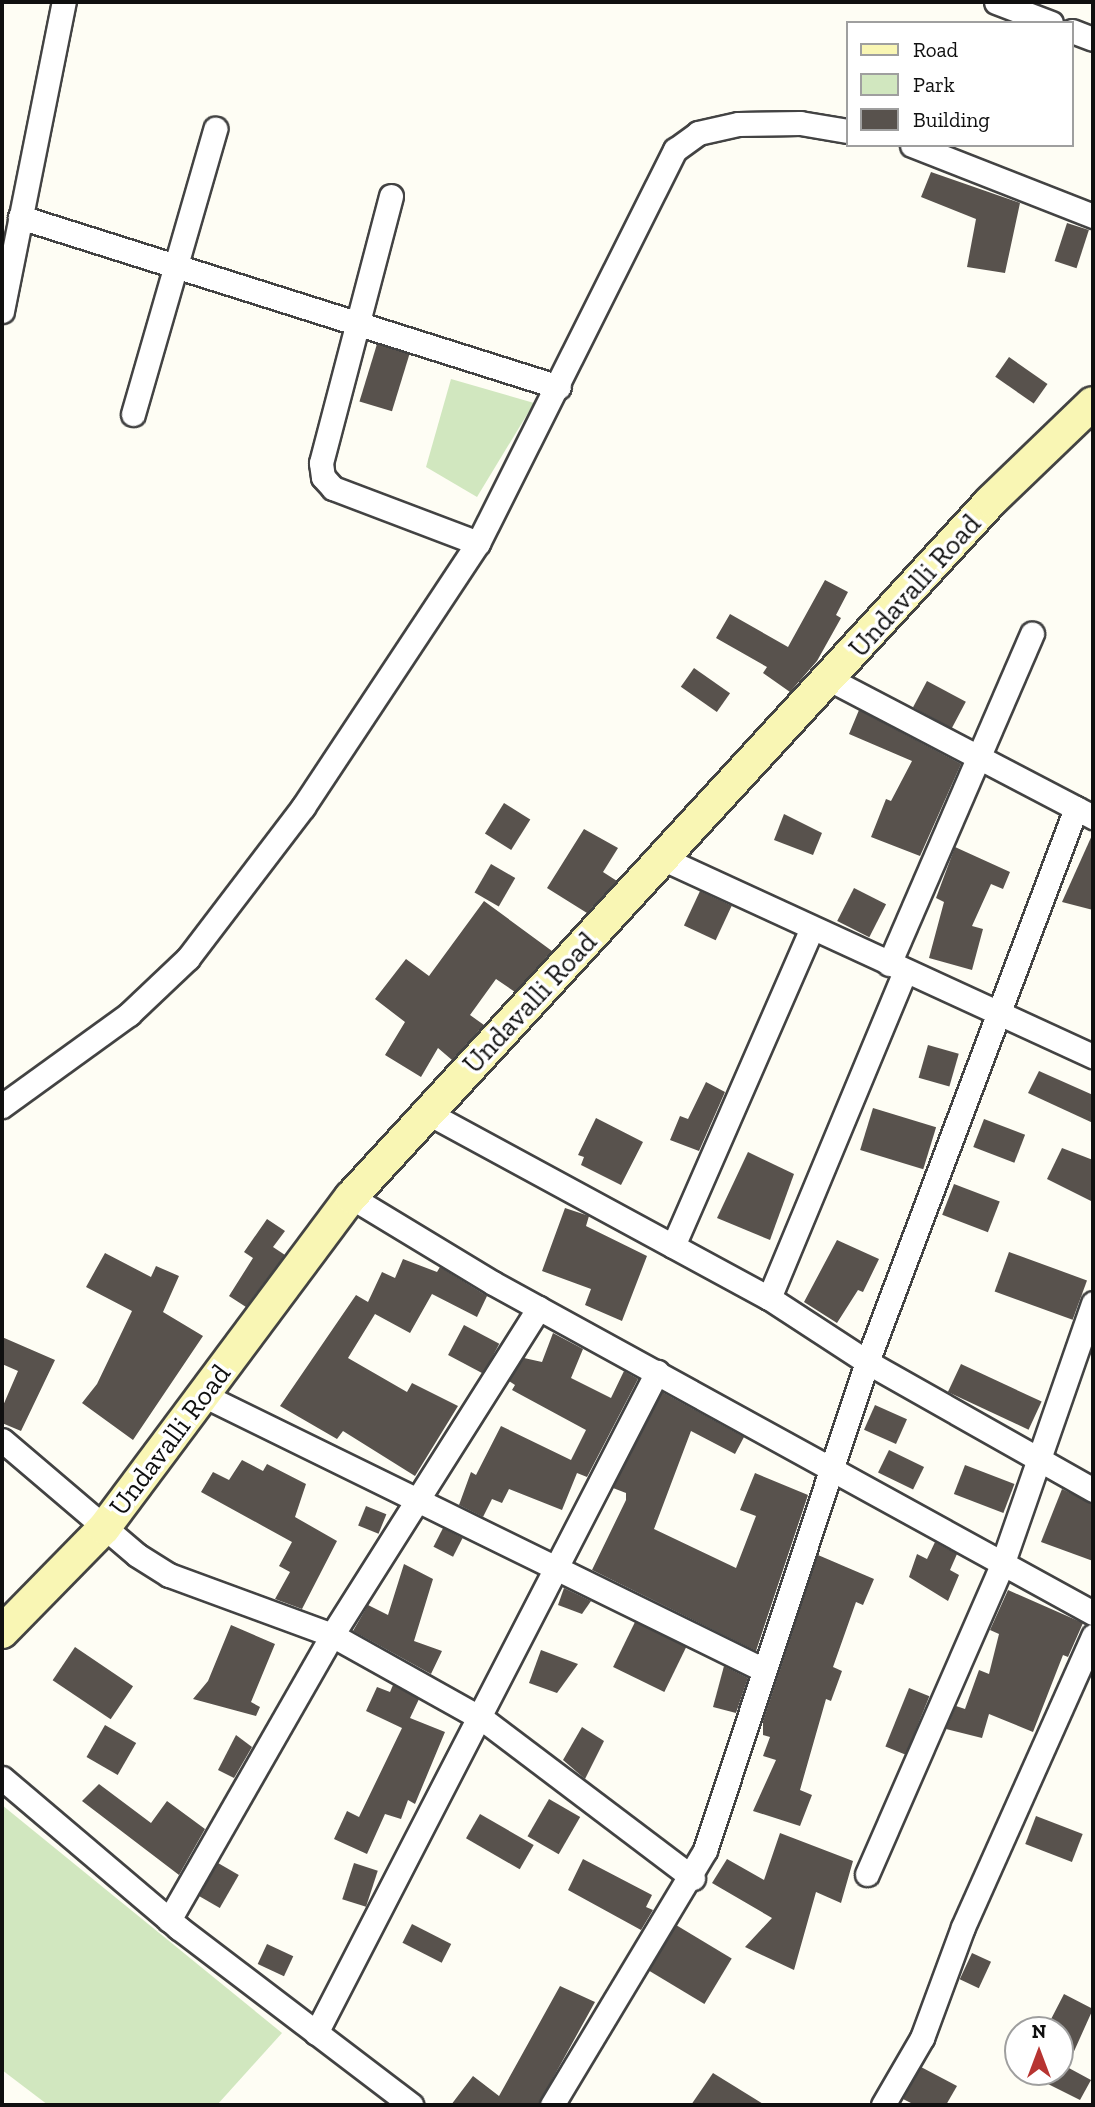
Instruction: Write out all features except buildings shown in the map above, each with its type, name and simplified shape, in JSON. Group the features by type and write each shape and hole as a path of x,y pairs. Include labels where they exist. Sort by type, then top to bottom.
{"main road":[{"name":"Undavalli Road","path":"2,1632 104,1528 351,1197 831,680 991,501 1093,403"}],"street":[{"path":"2,311 64,2"},
{"path":"996,2 1046,21"},
{"path":"1074,32 1093,39"},
{"path":"2,1106 129,1014 188,958 303,807 478,543 559,387 675,150 698,133 738,124 800,123 846,131"},
{"path":"133,414 173,263 215,129"},
{"path":"917,147 1093,216"},
{"path":"391,196 321,463 323,477 333,488 478,543"},
{"path":"20,217 357,320 559,387"},
{"path":"769,1298 897,968 1032,634"},
{"path":"552,2105 693,1878 867,1362 996,1014 1084,812 831,680"},
{"path":"664,859 996,1014 1093,1056"},
{"path":"673,1246 811,928"},
{"path":"428,1113 769,1298 867,1362 1043,1459 1093,1490"},
{"path":"351,1197 539,1308 831,1466 1093,1613"},
{"path":"867,1874 1003,1562 1043,1459 1093,1303"},
{"path":"169,1920 332,1635 421,1499 539,1308"},
{"path":"316,2033 657,1372"},
{"path":"203,1395 421,1499 764,1670"},
{"path":"2,1440 104,1528 169,1575 332,1635 479,1717 541,1758 693,1878"},
{"path":"883,2105 922,2038 963,1927 1093,1636"},
{"path":"2,1778 169,1920 411,2105"}],"green space":[{"path":"451,379 534,403 477,497 426,467"},
{"path":"2,1805 282,2033 217,2105 48,2105 2,2070"}]}
